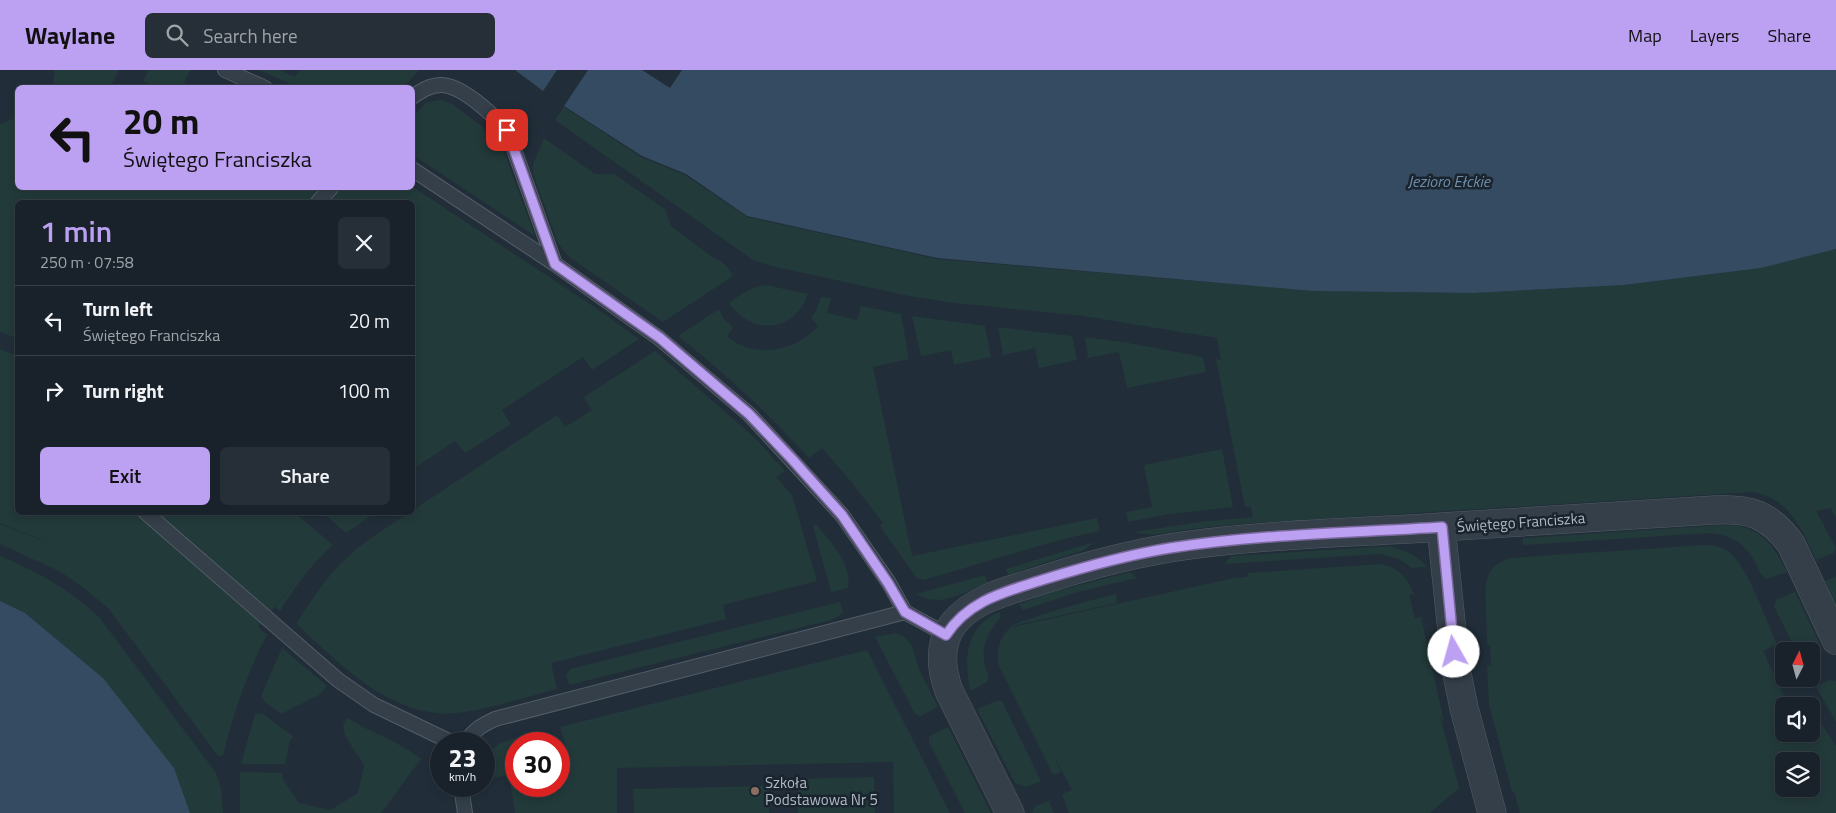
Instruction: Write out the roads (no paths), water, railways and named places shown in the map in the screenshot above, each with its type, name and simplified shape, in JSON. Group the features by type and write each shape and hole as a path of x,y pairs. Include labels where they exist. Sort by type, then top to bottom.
{"street":[{"name":"Świętego Franciszka","path":"946,635 964,613 994,596 1075,569 1169,548 1238,540 1714,510 1745,510 1757,514 1777,528 1791,544 1836,640"},
{"path":"1442,527 1456,669 1464,708 1492,813"},
{"path":"946,635 942,653 943,674 949,692 1010,813"}],"lane":[{"path":"225,70 258,85"},
{"path":"415,95 425,88 441,85 455,88 493,115 507,130 555,264"},
{"path":"415,171 555,264 660,338 749,414 842,515 888,583 905,612 946,635"},
{"path":"320,200 329,190"},
{"path":"148,515 338,680 374,705 431,732"},
{"path":"474,732 479,726 494,719 905,612"},
{"path":"463,797 465,813"}],"water":[{"path":"515,70 557,70 543,91"},
{"name":"Jezioro Ełckie","path":"588,70 642,70 670,88 682,70 1836,70 1836,249 1761,268 1624,285 1472,293 1312,291 937,258 747,216 686,174 642,156 564,106"},
{"path":"0,601 25,613 103,678 174,768 190,813 0,813"}],"place":[{"name":"Szkoła Podstawowa Nr 5","path":"755,791"}]}
